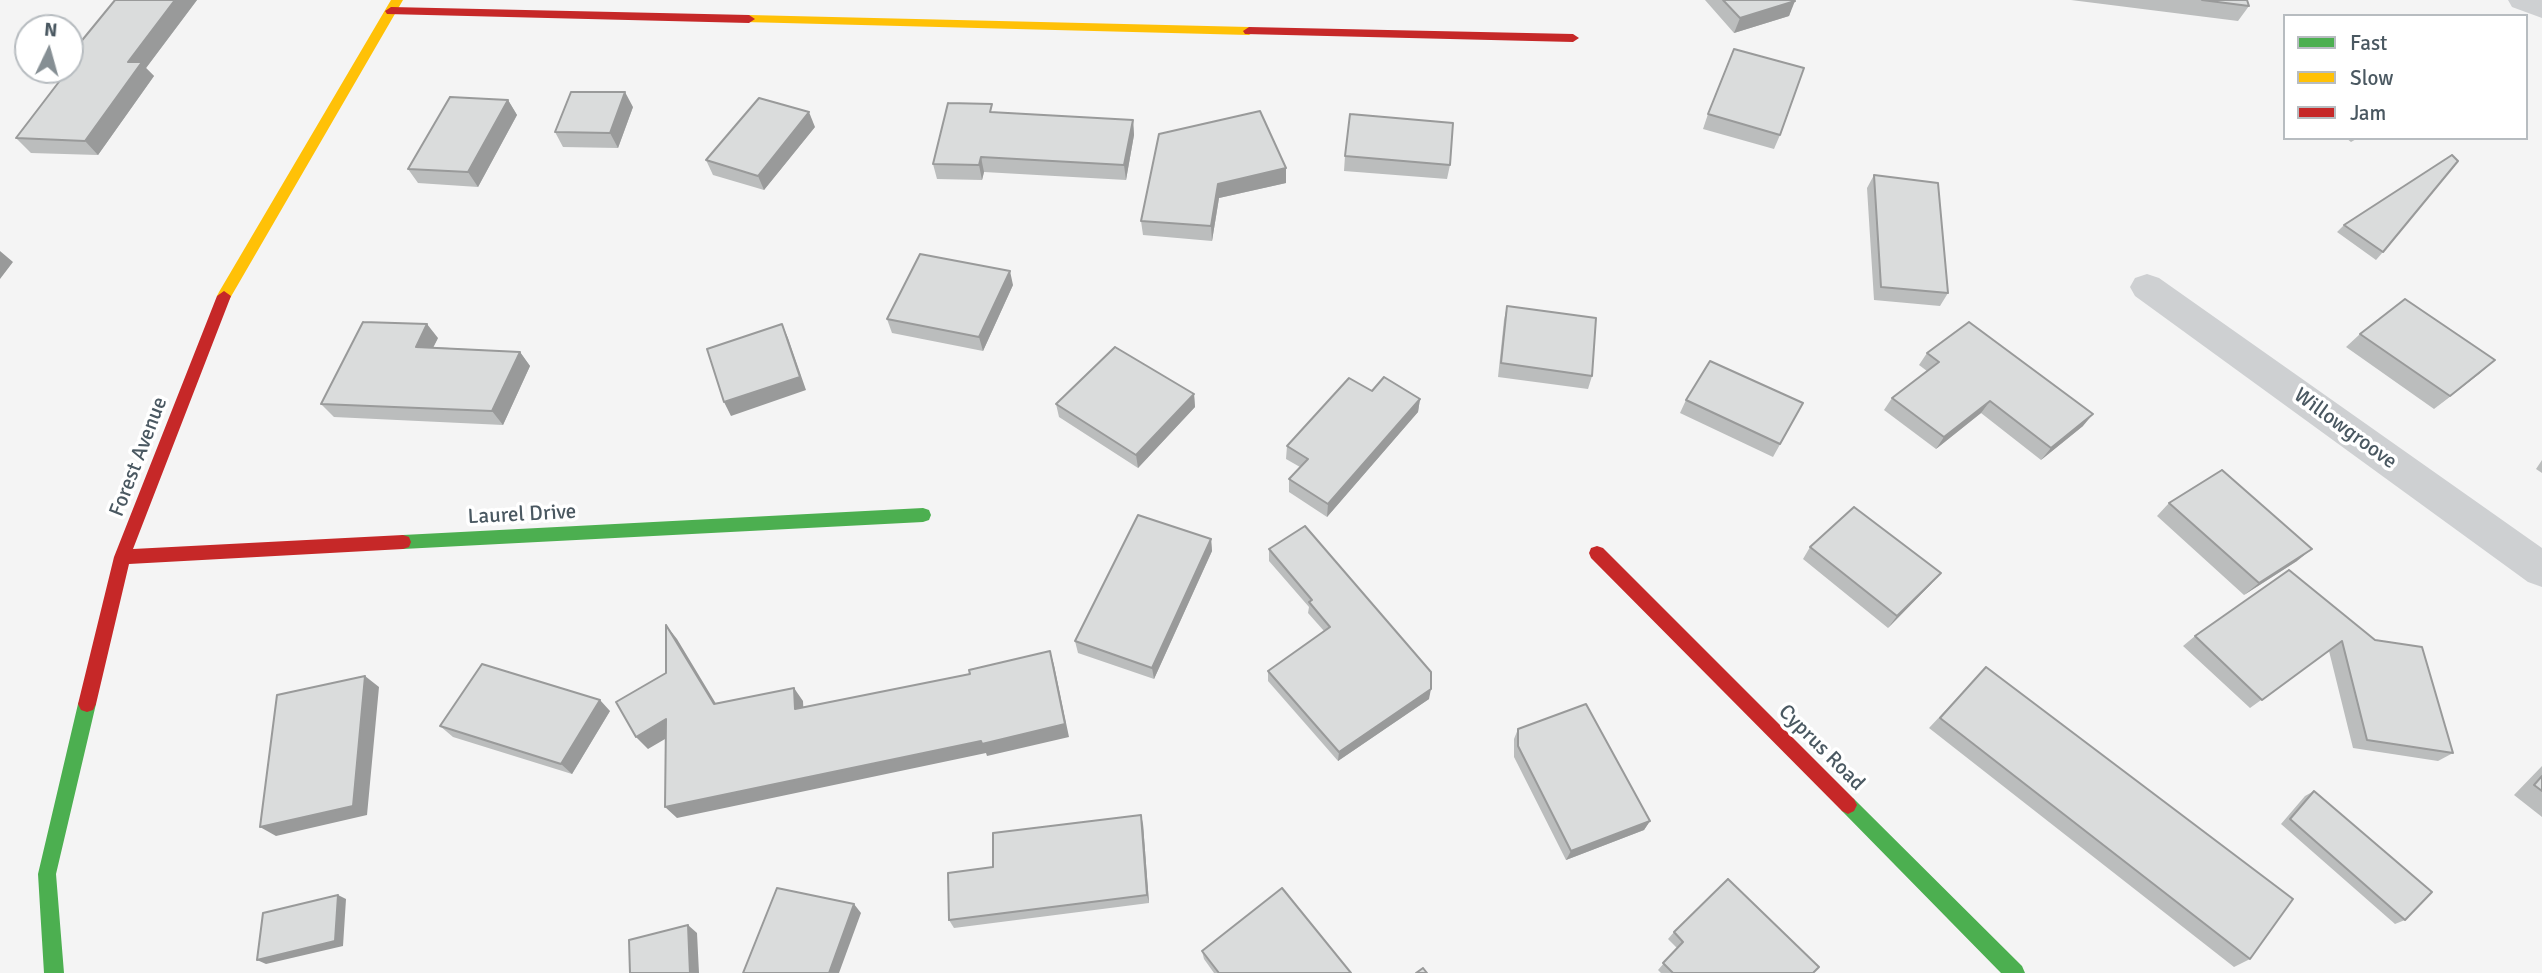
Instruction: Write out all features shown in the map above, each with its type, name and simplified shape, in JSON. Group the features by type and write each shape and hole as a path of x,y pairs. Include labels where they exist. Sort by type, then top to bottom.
{"street":[{"path":"2523,0 2542,8"},
{"path":"394,5 1573,37"},
{"name":"Forest Avenue","path":"54,973 47,874 122,557 225,294 394,5"},
{"name":"Willowgroove","path":"2147,287 2542,570"},
{"name":"Laurel Drive","path":"122,557 923,515"},
{"name":"Cyprus Road","path":"1597,553 2015,973"}],"building":[{"path":"115,0 175,0 128,62 142,62 85,141 16,138 57,84 84,84 84,38"},
{"path":"1723,0 1794,0 1795,1 1740,18"},
{"path":"2202,0 2247,0 2249,6"},
{"path":"1734,49 1804,68 1780,135 1708,114"},
{"path":"571,92 625,92 610,133 555,132"},
{"path":"450,97 508,100 468,172 408,169"},
{"path":"759,98 809,112 758,176 706,160"},
{"path":"948,103 992,104 990,112 1133,120 1124,165 981,157 979,165 933,164"},
{"path":"1260,111 1286,168 1218,184 1211,226 1141,221 1159,134"},
{"path":"1350,114 1453,123 1450,165 1345,156"},
{"path":"2452,155 2458,161 2383,252 2344,225"},
{"path":"1874,175 1938,183 1948,293 1881,287"},
{"path":"920,254 1010,271 979,337 887,319"},
{"path":"2405,299 2495,360 2450,396 2360,334"},
{"path":"1507,306 1596,318 1592,376 1501,363"},
{"path":"363,322 427,324 416,347 520,352 492,411 321,404"},
{"path":"1969,322 2093,414 2051,448 1990,401 1944,437 1892,398 1939,362 1927,353"},
{"path":"782,324 800,377 724,402 707,349"},
{"path":"1115,347 1194,394 1136,455 1056,404"},
{"path":"1710,361 1803,403 1780,444 1686,400"},
{"path":"1384,377 1420,399 1328,504 1289,479 1308,459 1287,446 1349,378 1372,391"},
{"path":"2222,470 2312,549 2259,583 2169,503"},
{"path":"1854,507 1941,573 1897,616 1810,547"},
{"path":"1138,515 1211,539 1152,668 1075,641"},
{"path":"1305,526 1431,672 1431,689 1339,752 1268,671 1330,627 1309,602 1312,600 1269,549"},
{"path":"2289,570 2375,640 2422,647 2453,753 2367,740 2342,641 2262,700 2195,636"},
{"path":"666,625 714,704 794,688 795,709 970,674 969,670 1050,651 1065,724 982,744 981,741 665,807 666,719 636,737 616,702 666,673"},
{"path":"482,664 600,700 561,764 440,726"},
{"path":"1986,667 2293,899 2250,959 1940,718"},
{"path":"365,676 353,806 260,827 277,695"},
{"path":"1586,704 1650,821 1571,851 1518,746 1518,729"},
{"path":"2542,776 2542,791 2534,785"},
{"path":"2314,791 2432,892 2405,920 2290,819"},
{"path":"1141,815 1147,895 949,920 948,873 993,867 993,833"},
{"path":"1728,879 1819,967 1813,973 1673,973 1663,963 1683,942 1674,932"},
{"path":"777,888 854,904 829,973 743,973"},
{"path":"1282,888 1351,973 1219,973 1202,951"},
{"path":"338,895 335,941 257,960 263,913"},
{"path":"688,925 690,973 630,973 629,940"}],"traffic: fast":[{"path":"403,542 923,515"},
{"path":"54,973 47,874 87,704"},
{"path":"1848,805 2015,973"}],"traffic: slow":[{"path":"224,296 397,0"},
{"path":"749,19 1249,31"}],"traffic: jam":[{"path":"391,11 749,19"},
{"path":"1249,31 1573,38"},
{"path":"87,704 122,557 224,296"},
{"path":"122,557 403,542"},
{"path":"1597,553 1848,805"}]}
